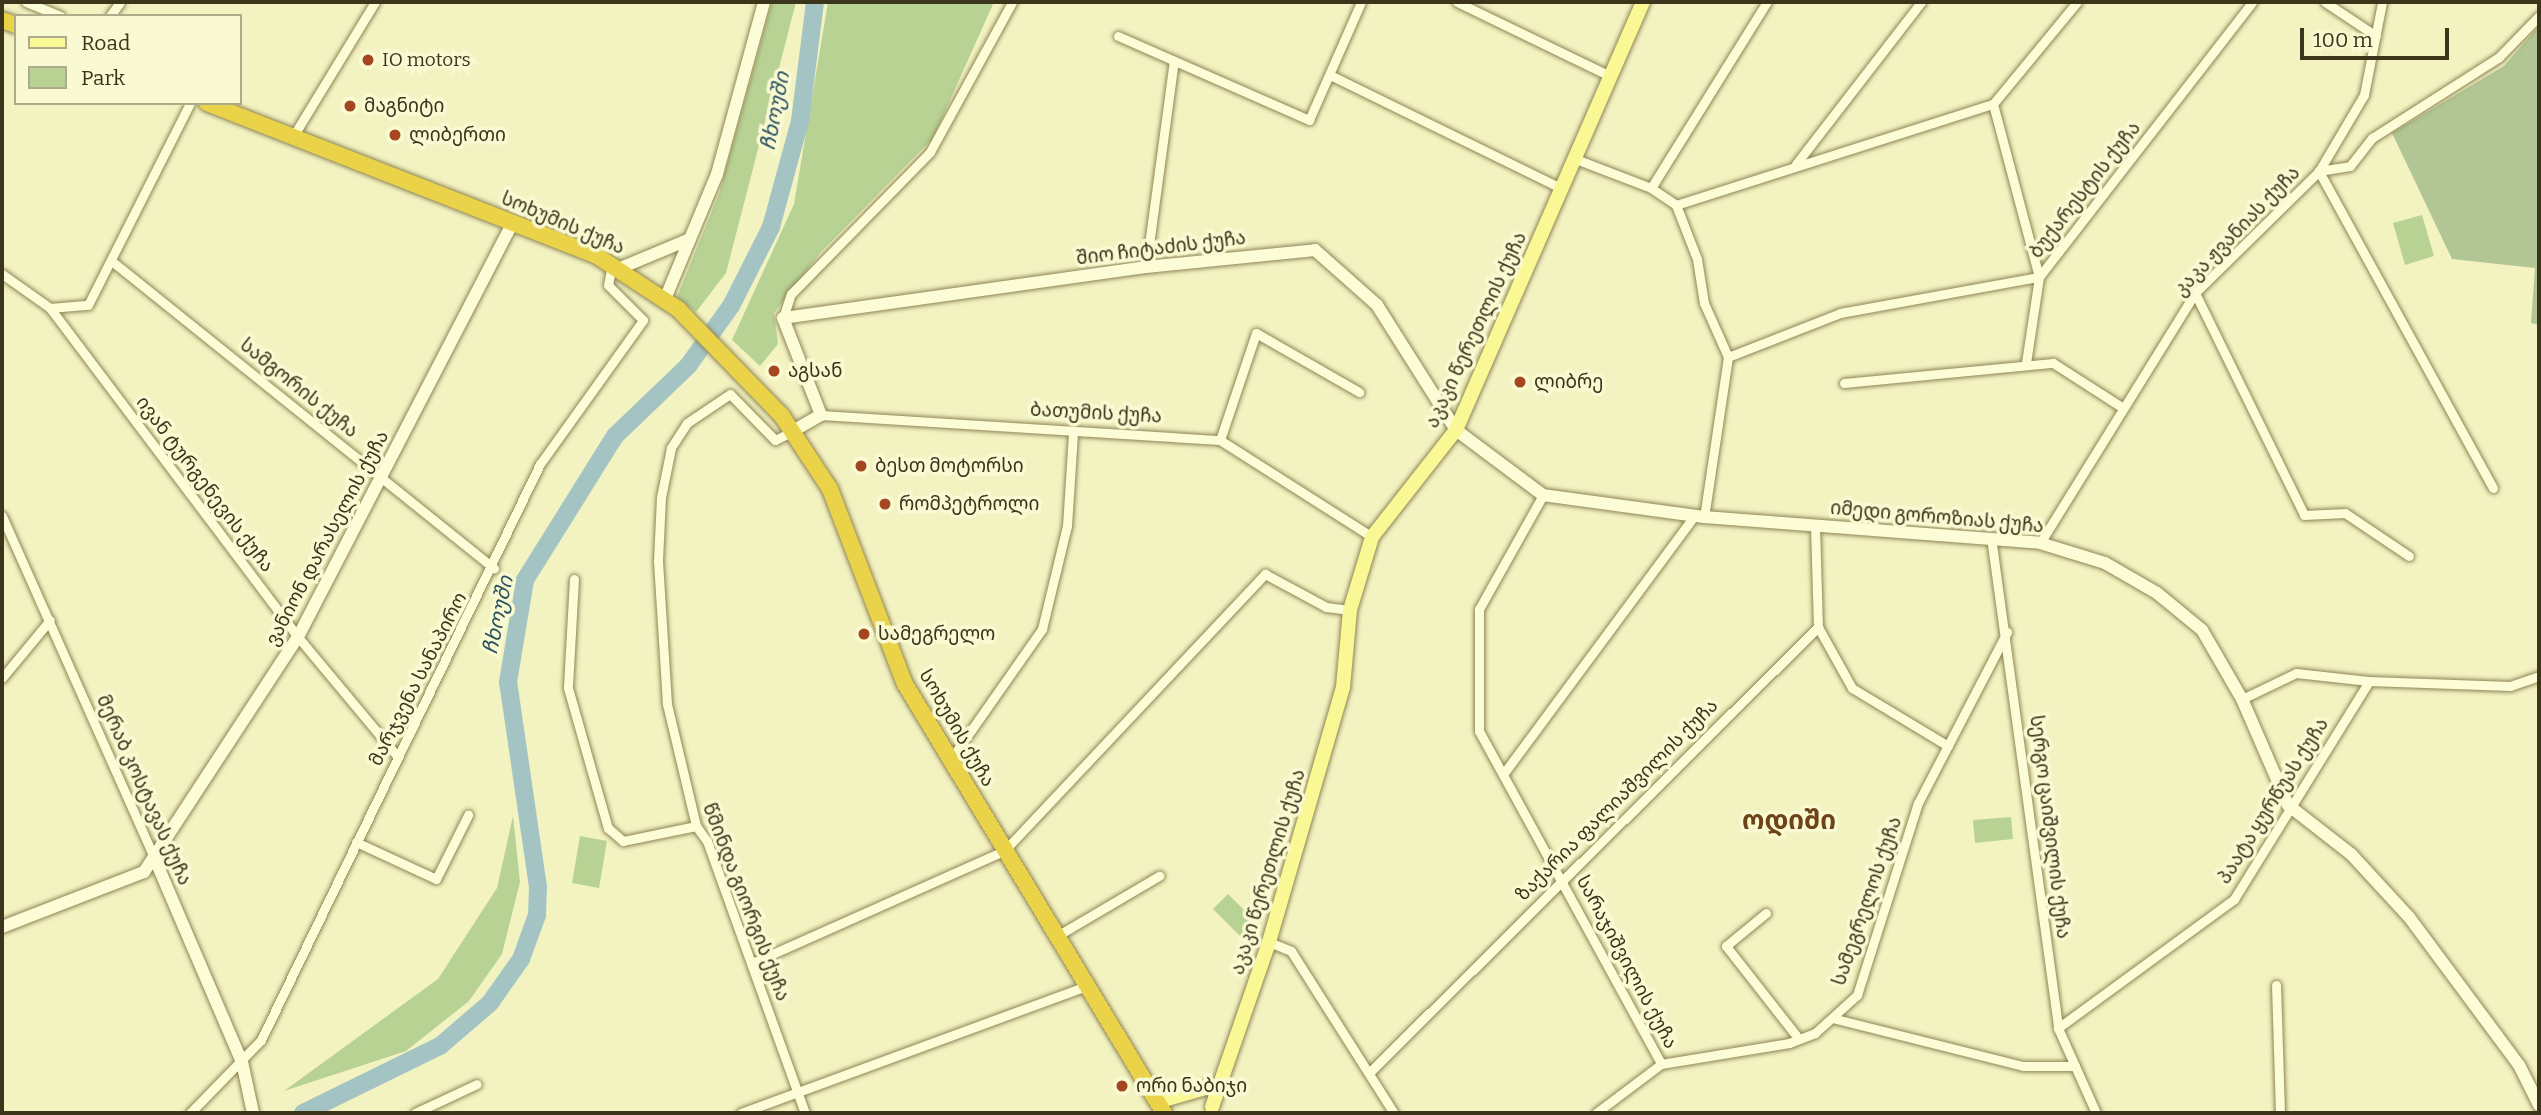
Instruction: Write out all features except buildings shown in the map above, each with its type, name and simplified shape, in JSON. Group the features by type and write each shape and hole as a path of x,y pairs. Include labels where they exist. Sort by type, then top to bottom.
{"highway":[{"name":"სოხუმის ქუჩა","path":"212,105 615,267 672,304 782,416 831,489 895,659 1055,937 1088,985 1163,1109"}],"main road":[{"name":"აკაკი წერეთლის ქუჩა","path":"1213,1110 1269,942 1343,687 1350,610 1372,537 1456,430 1608,75 1643,2"},
{"path":"1186,1106 1226,1068"},
{"path":"1163,1109 1209,1087"},
{"path":"1163,1109 1186,1106 1213,1110"}],"street":[{"path":"26,2 55,14"},
{"path":"292,138 375,2"},
{"path":"672,304 690,239 718,174 764,2"},
{"path":"793,431 821,415 783,318 791,294 930,152 1012,2"},
{"path":"1118,36 1308,120 1331,75 1362,2"},
{"path":"1457,2 1608,75"},
{"path":"1651,188 1767,2"},
{"path":"1794,165 1921,2"},
{"path":"1676,205 1794,165 1993,104 2077,2"},
{"name":"ბუქარესტის ქუჩა","path":"1728,356 1840,313 2039,277 2252,2"},
{"path":"2325,2 2376,36"},
{"name":"კაკა ჟვანიას ქუჩა","path":"2040,543 2120,406 2195,293 2319,172 2364,95 2382,2"},
{"path":"2493,488 2319,172 2350,166 2372,138 2499,57 2539,16"},
{"path":"1146,267 1174,61"},
{"path":"1331,75 1561,188"},
{"path":"1993,104 2039,277 2026,363"},
{"path":"50,307 88,305 113,262 189,105"},
{"path":"1504,772 1699,516 1728,356 1704,303 1697,259 1676,205 1651,188 1573,158"},
{"name":"ვანიონ დარასელის ქუჩა","path":"2,927 144,872 298,637 512,224"},
{"path":"615,267 690,239"},
{"name":"შიო ჩიტაძის ქუჩა","path":"783,318 1146,267 1315,250 1377,305 1456,430"},
{"name":"სამგორის ქუჩა","path":"113,262 494,568"},
{"name":"მარჯვენა სანაპირო","path":"190,1113 261,1040 356,842 494,568 540,464 643,320 608,285 615,267"},
{"name":"ივან ტურგენევის ქუჩა","path":"2,274 50,307 298,637 398,757"},
{"path":"2195,293 2304,515 2345,513 2409,556"},
{"path":"1220,440 1256,333 1359,392"},
{"path":"1844,383 2026,363 2053,363 2120,406"},
{"name":"წმინდა გიორგის ქუჩა","path":"793,431 775,440 730,394 687,423 671,448 661,497 661,613 667,704 696,826 752,963 805,1113"},
{"name":"ბათუმის ქუჩა","path":"821,415 1220,440 1372,537"},
{"name":"იმედი გოროზიას ქუჩა","path":"1456,430 1543,495 1699,516 1991,537 2040,543 2105,563 2157,593 2202,629 2242,699 2288,805 2351,853 2409,917 2519,1065 2539,1105"},
{"path":"951,760 1042,629 1068,527 1073,432"},
{"name":"სარაჯიშვილის ქუჩა","path":"1543,495 1479,609 1479,731 1563,877 1661,1064"},
{"name":"მერაბ კოსტავას ქუჩა","path":"2,516 242,1062 253,1113"},
{"path":"1815,525 1818,626 1853,688 1883,712 1948,746"},
{"name":"სერგო ცაიშვილის ქუჩა","path":"1991,537 2007,632 2059,1028 2096,1113"},
{"path":"752,963 1004,851 1265,574 1326,607 1350,610"},
{"path":"574,579 568,688 608,828 623,841 696,826"},
{"path":"2,678 50,620"},
{"name":"ზაქარია ფალიაშვილის ქუჩა","path":"1371,1071 1818,626"},
{"name":"სამეგრელოს ქუჩა","path":"1595,1113 1661,1064 1799,1039 1832,1018 1857,995 1918,803 2007,632"},
{"path":"2242,699 2296,673 2369,681 2511,687 2539,676"},
{"name":"პაატა ყურწუას ქუჩა","path":"2059,1028 2234,899 2288,805 2369,681"},
{"path":"356,842 436,879 468,815"},
{"path":"1055,937 1159,876"},
{"path":"1766,913 1726,946 1799,1039"},
{"path":"1269,942 1292,951 1371,1071 1394,1113"},
{"path":"741,1113 1088,985"},
{"path":"2276,985 2280,1113"},
{"path":"1832,1018 2023,1066 2075,1066"},
{"path":"415,1113 477,1084"}],"green space":[{"path":"772,2 796,2 726,273 696,312 677,297 719,194"},
{"path":"828,2 994,2 933,138 820,253 774,313 778,344 760,366 732,340 794,204"},
{"path":"2539,26 2539,325 2531,323 2535,268 2452,259 2392,133 2504,66"},
{"path":"2422,215 2434,256 2405,265 2393,223"},
{"path":"509,778 520,882 502,954 469,1001 406,1051 284,1091 438,979 497,888 513,816"},
{"path":"2011,817 2013,839 1975,843 1973,820"},
{"path":"580,836 607,841 599,888 572,883"},
{"path":"1228,894 1257,923 1242,938 1213,909"}],"waterway":[{"name":"ჩხოუში","path":"303,1113 440,1046 490,1003 521,959 537,915 538,887 508,682 525,580 615,436 688,366 731,306 771,227 800,121 815,2"}],"place":[{"name":"IO motors","path":"368,60"},
{"name":"მაგნიტი","path":"350,106"},
{"name":"ლიბერთი","path":"395,135"},
{"name":"აგსან","path":"774,371"},
{"name":"ლიბრე","path":"1520,382"},
{"name":"ბესთ მოტორსი","path":"861,466"},
{"name":"რომპეტროლი","path":"885,504"},
{"name":"სამეგრელო","path":"864,634"},
{"name":"ორი ნაბიჯი","path":"1122,1086"}],"district":[{"name":"ოდიში","path":"1789,821"}]}
